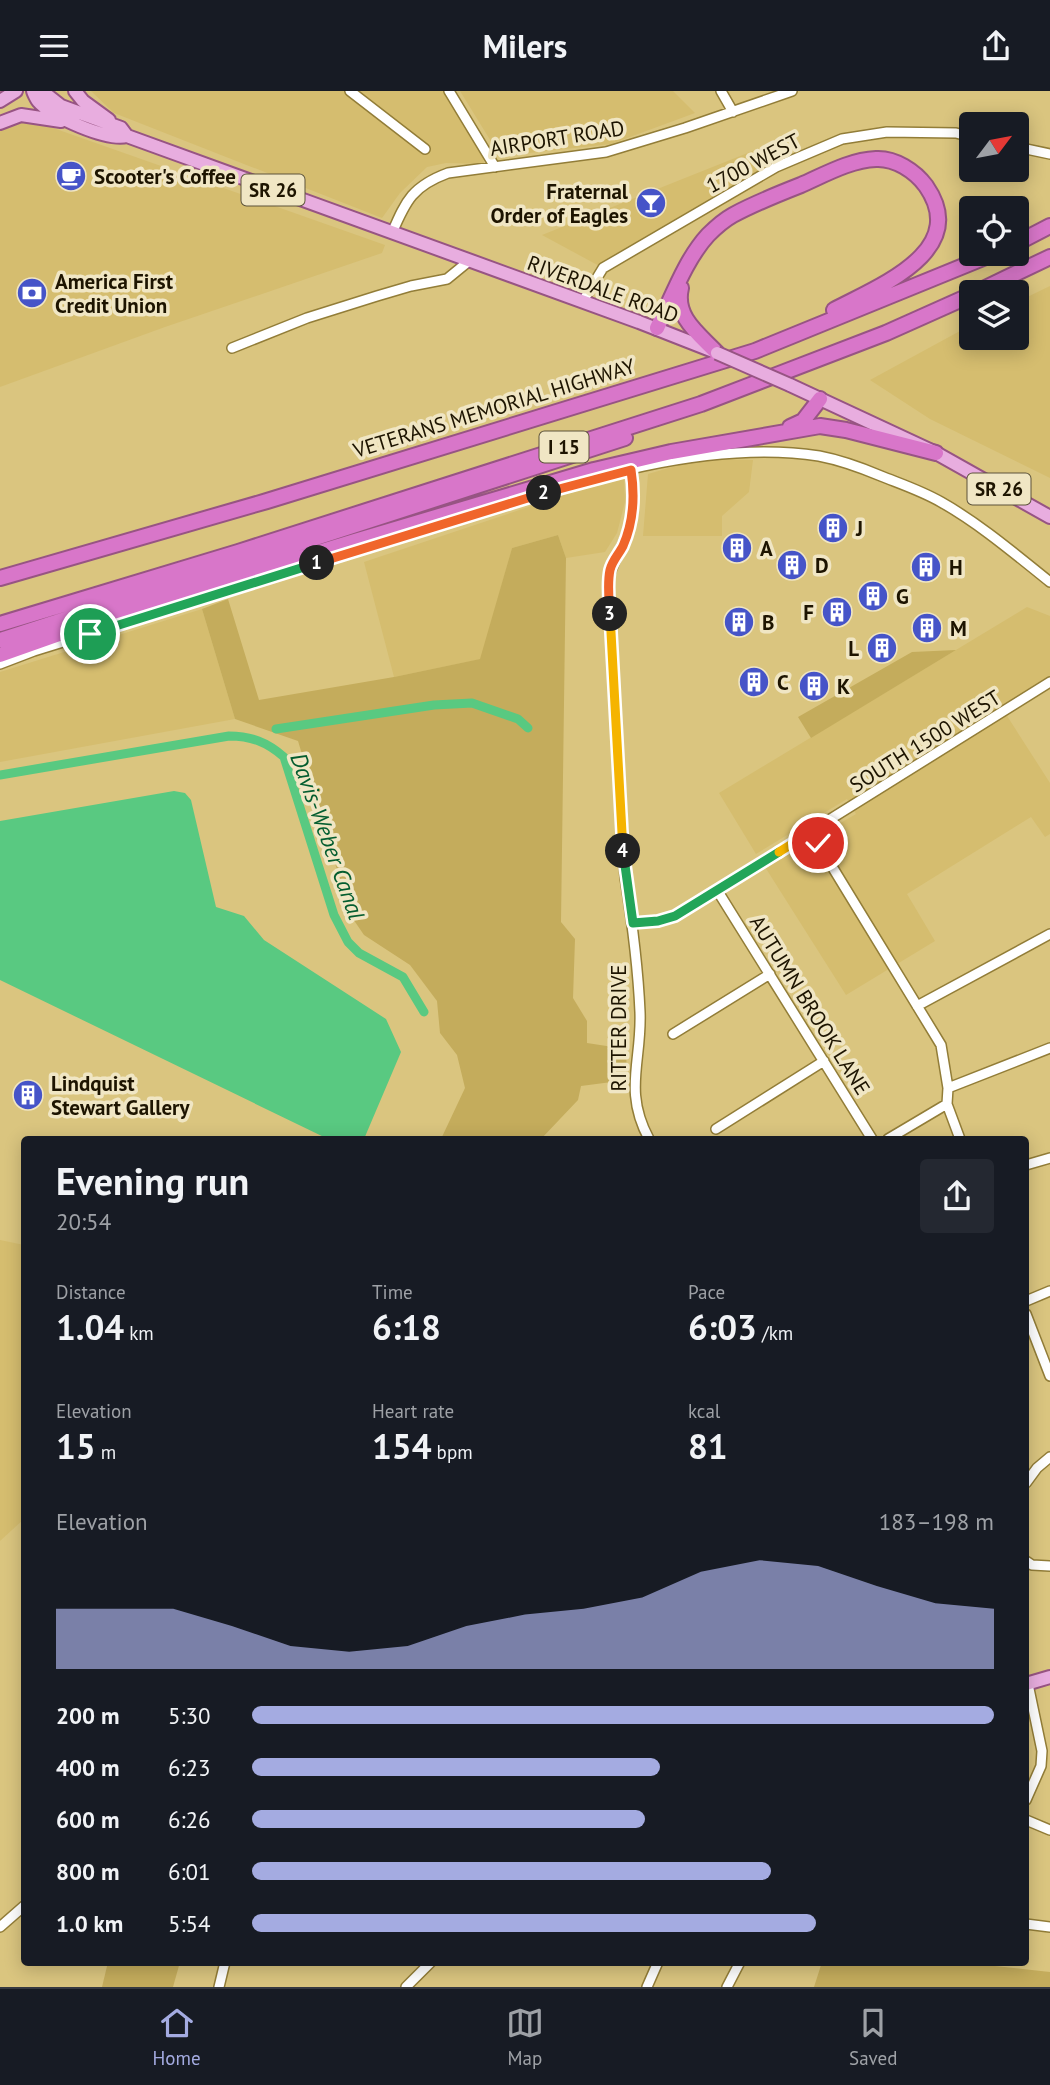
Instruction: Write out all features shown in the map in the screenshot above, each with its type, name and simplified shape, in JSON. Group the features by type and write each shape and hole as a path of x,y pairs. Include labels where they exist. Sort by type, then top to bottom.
{"highway":[{"path":"657,328 696,251 707,236 731,216 855,162 878,158 892,161 908,168 923,181 934,199 938,217 935,234 921,260 898,277 755,351"},
{"path":"1029,237 1050,226"},
{"path":"1002,280 1050,257"},
{"name":"VETERANS MEMORIAL HIGHWAY","path":"0,576 267,501 755,351 964,266"},
{"path":"685,273 679,299 681,309 687,322 717,353"},
{"name":"I 15","path":"0,624 200,564 701,404 886,333 959,300"},
{"path":"776,433 803,421 820,399"},
{"path":"0,641 655,428 701,404"},
{"path":"0,655 117,614 594,470 671,452 820,426 936,453"}],"main road":[{"path":"0,101 16,91"},
{"name":"RIVERDALE ROAD","path":"33,91 37,101 71,123 118,138 124,132"},
{"name":"RIVERDALE ROAD","path":"41,91 61,106 124,132 468,261 657,328 717,353 936,453 1050,517"},
{"path":"75,91 83,101 124,132"},
{"path":"0,123 21,115 71,123"},
{"path":"1029,1683 1050,1677"}],"street":[{"path":"350,91 425,149"},
{"path":"449,91 495,167"},
{"path":"721,91 733,111"},
{"name":"AIRPORT ROAD","path":"392,233 407,199 431,179 448,173 606,152 786,92"},
{"name":"1700 WEST","path":"583,301 603,268 776,167 842,139 887,132 959,134"},
{"path":"1029,150 1050,155"},
{"path":"232,348 366,300 411,286 447,279 468,261"},
{"path":"0,664 34,651 516,501 631,470 705,455 768,451 821,457 863,469 940,501 980,527 1050,582"},
{"name":"RITTER DRIVE","path":"631,470 634,501 631,523 611,566 608,581 625,877 633,923 640,1016 634,1094 637,1113 648,1136"},
{"name":"SOUTH 1500 WEST","path":"633,923 658,921 675,916 1050,682"},
{"path":"811,832 941,1045 948,1088 947,1104 959,1136"},
{"name":"AUTUMN BROOK LANE","path":"718,890 870,1136"},
{"path":"917,1006 1050,933"},
{"path":"673,1034 770,974"},
{"path":"948,1088 1050,1048"},
{"path":"716,1129 824,1061"},
{"path":"893,1136 947,1104"},
{"path":"1029,1164 1050,1158"},
{"path":"1029,1300 1050,1291"},
{"path":"1029,1322 1050,1376"},
{"path":"1029,1479 1050,1457"},
{"path":"1029,1563 1050,1566"},
{"path":"1029,1693 1042,1751 1041,1766 1029,1793"},
{"path":"1029,1821 1050,1831"},
{"path":"0,1927 21,1909"},
{"path":"1029,1924 1050,1927"},
{"path":"219,1987 224,1966"},
{"path":"406,1987 427,1966"},
{"path":"646,1987 656,1966"},
{"path":"727,1987 738,1966"}],"shaded area":[{"path":"91,91 443,91 483,154 484,164 446,163 427,167 400,193 382,218 114,113"},
{"path":"460,91 673,91 695,113 611,144 500,156"},
{"path":"27,121 385,245 382,253 0,387 0,130"},
{"path":"768,145 776,167 603,268 542,235"},
{"path":"1050,286 1050,478 930,419 870,380 959,332 959,350 1029,350 1029,296"},
{"path":"700,459 753,460 749,492 722,516 722,536 643,536 648,474"},
{"path":"624,475 625,502 617,533 605,552 566,558 558,535 512,548 481,659 394,677 364,562"},
{"path":"558,535 566,558 561,922 575,939 573,998 587,1021 587,1043 626,1049 627,1080 581,1086 578,1100 544,1136 442,1136 465,1088 457,1055 440,1033 437,1001 410,965 364,935 351,916 298,741 235,719 202,609 228,599 259,700 394,677 480,659 512,548"},
{"path":"1027,607 1050,616 1050,676 1002,708 1050,783 1050,834 1045,837 1031,817 907,894 935,941 846,995 765,867 856,814 847,799 756,854 719,793"},
{"path":"202,609 235,719 0,762 0,672"},
{"path":"956,650 811,738 798,717 912,652"},
{"path":"174,791 185,793 191,800 216,907 244,916 264,940 386,1019 401,1052 365,1136 322,1136 0,980 0,821"},
{"path":"0,1240 21,1244 21,1522 0,1541"},
{"path":"107,1966 179,1966 173,1987 102,1987"},
{"path":"821,1966 995,1966 1050,1972 1050,1987 814,1987"}],"waterway":[{"path":"276,729 434,705 472,703 518,719 528,728"},
{"name":"Davis-Weber Canal","path":"0,775 229,736 252,739 271,747 284,757 334,915 348,942 359,953 403,977 424,1012"}],"place":[{"name":"Scooter's Coffee","path":"71,176"},
{"name":"Fraternal Order of Eagles","path":"651,203"},
{"name":"America First Credit Union","path":"32,293"},
{"name":"J","path":"833,528"},
{"name":"A","path":"737,548"},
{"name":"D","path":"792,565"},
{"name":"H","path":"926,567"},
{"name":"G","path":"873,596"},
{"name":"F","path":"837,612"},
{"name":"B","path":"739,622"},
{"name":"M","path":"927,628"},
{"name":"L","path":"882,648"},
{"name":"C","path":"754,682"},
{"name":"K","path":"814,686"},
{"name":"Lindquist Stewart Gallery","path":"28,1095"}],"route":[{"path":"90,634 516,501 631,470 634,501 631,523 611,566 608,581 625,877 633,923 658,921 675,916 811,832 818,843"}]}
